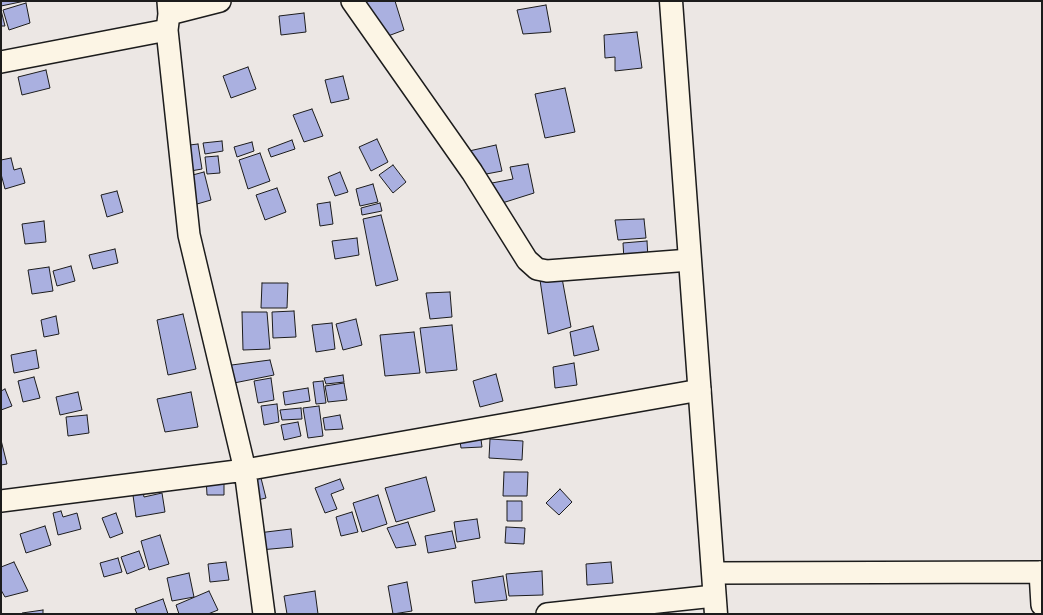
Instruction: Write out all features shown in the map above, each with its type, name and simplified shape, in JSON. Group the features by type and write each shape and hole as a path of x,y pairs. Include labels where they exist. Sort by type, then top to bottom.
{"street":[{"path":"1,62 220,1"},
{"path":"352,1 472,172 527,260 537,269 547,271 690,260"},
{"path":"547,614 715,605 671,1"},
{"path":"168,15 189,235 245,470 264,614"},
{"path":"1,501 245,470 700,390"},
{"path":"713,573 1041,572 1042,606"}],"building":[{"path":"1,1 25,1 1,6"},
{"path":"360,1 395,1 404,30 372,42"},
{"path":"26,3 30,23 9,30 3,10"},
{"path":"546,5 551,32 523,34 517,10"},
{"path":"1,10 5,26 1,26"},
{"path":"304,13 306,32 281,35 279,16"},
{"path":"637,32 642,68 615,71 615,57 605,58 604,35"},
{"path":"248,67 256,89 231,98 223,76"},
{"path":"46,70 50,88 22,95 18,77"},
{"path":"343,76 349,99 331,103 325,80"},
{"path":"565,88 575,132 545,138 535,94"},
{"path":"312,109 323,136 304,142 293,115"},
{"path":"377,139 388,162 371,171 359,147"},
{"path":"292,140 295,149 271,157 268,149"},
{"path":"222,141 223,151 205,154 203,143"},
{"path":"252,142 254,151 237,157 234,147"},
{"path":"198,144 202,169 185,172 181,146"},
{"path":"496,145 502,171 481,175 469,151"},
{"path":"260,153 270,181 248,189 239,160"},
{"path":"218,156 220,173 207,174 205,157"},
{"path":"11,158 14,170 21,168 25,183 5,189 1,174 1,160"},
{"path":"528,164 534,193 499,204 492,183 513,179 510,167"},
{"path":"393,165 406,182 393,193 379,175"},
{"path":"204,172 211,200 190,206 185,177"},
{"path":"340,172 348,192 335,196 328,177"},
{"path":"373,184 378,202 360,206 356,189"},
{"path":"277,188 286,212 265,220 256,195"},
{"path":"117,191 123,212 107,217 101,195"},
{"path":"330,202 333,224 320,226 317,204"},
{"path":"380,203 382,211 362,215 361,208"},
{"path":"381,215 398,280 376,286 363,219"},
{"path":"644,219 646,238 618,240 615,220"},
{"path":"44,221 46,242 25,244 22,224"},
{"path":"357,238 359,255 335,259 332,241"},
{"path":"647,241 648,258 624,260 623,243"},
{"path":"115,249 118,263 93,269 89,255"},
{"path":"71,266 75,281 57,286 53,271"},
{"path":"49,267 53,291 32,294 28,270"},
{"path":"562,278 571,327 548,334 540,280"},
{"path":"262,283 288,283 287,308 261,308"},
{"path":"450,292 452,317 430,319 426,293"},
{"path":"294,311 296,337 273,338 272,312"},
{"path":"242,312 267,312 270,349 243,350"},
{"path":"183,314 196,369 168,375 157,320"},
{"path":"56,316 59,334 44,337 41,320"},
{"path":"356,319 362,345 343,350 336,324"},
{"path":"332,323 335,349 316,352 312,325"},
{"path":"452,325 457,370 426,373 420,328"},
{"path":"593,326 599,350 574,356 570,332"},
{"path":"414,332 420,373 385,376 380,335"},
{"path":"36,350 39,368 14,373 11,355"},
{"path":"270,360 274,375 229,384 224,366"},
{"path":"574,363 577,385 555,388 553,367"},
{"path":"496,374 503,401 480,407 473,381"},
{"path":"343,375 344,382 326,384 324,378"},
{"path":"34,377 40,398 23,402 18,381"},
{"path":"271,378 274,400 258,403 254,381"},
{"path":"323,381 326,403 316,404 313,382"},
{"path":"344,383 347,400 328,402 325,386"},
{"path":"308,388 310,401 285,405 283,392"},
{"path":"5,389 12,406 1,410 1,391"},
{"path":"78,392 82,410 60,415 56,397"},
{"path":"191,392 198,427 165,432 157,399"},
{"path":"277,404 279,422 264,425 261,406"},
{"path":"319,406 323,436 308,438 303,408"},
{"path":"301,408 302,419 282,420 280,410"},
{"path":"87,415 89,433 68,436 66,417"},
{"path":"340,415 343,429 325,430 323,418"},
{"path":"298,422 301,436 284,440 281,425"},
{"path":"479,424 482,447 461,448 458,427"},
{"path":"490,439 523,441 522,460 489,458"},
{"path":"1,440 7,464 1,465"},
{"path":"504,472 528,472 527,496 503,496"},
{"path":"224,476 224,495 207,495 206,477"},
{"path":"426,477 435,511 396,522 385,488"},
{"path":"261,478 266,498 245,503 240,483"},
{"path":"340,479 344,489 331,494 337,509 325,513 315,488"},
{"path":"142,486 144,497 162,493 165,512 136,517 132,488"},
{"path":"560,489 572,502 559,515 546,503"},
{"path":"378,495 387,524 362,532 353,503"},
{"path":"507,501 522,501 522,521 507,521"},
{"path":"61,511 63,517 77,513 81,529 58,535 53,513"},
{"path":"352,512 358,532 341,536 336,517"},
{"path":"116,513 123,533 110,538 102,518"},
{"path":"477,519 480,538 457,542 454,522"},
{"path":"408,522 416,545 396,548 387,528"},
{"path":"45,526 51,545 26,553 20,534"},
{"path":"506,527 525,528 524,544 505,543"},
{"path":"291,529 293,547 260,550 258,533"},
{"path":"452,531 456,548 428,553 425,536"},
{"path":"160,535 169,564 149,570 141,541"},
{"path":"139,551 145,567 127,574 121,557"},
{"path":"118,558 122,572 104,577 100,563"},
{"path":"14,562 28,591 5,597 1,590 1,567"},
{"path":"226,562 229,580 210,582 208,564"},
{"path":"611,562 613,583 587,585 586,564"},
{"path":"542,571 543,595 509,596 506,574"},
{"path":"189,573 194,597 172,601 167,578"},
{"path":"503,576 507,600 475,603 472,581"},
{"path":"407,582 412,611 393,614 388,586"},
{"path":"209,591 218,610 208,614 179,614 176,605"},
{"path":"315,591 318,614 287,614 284,596"},
{"path":"163,599 168,614 137,614 135,609"},
{"path":"43,610 43,614 22,613"}]}
